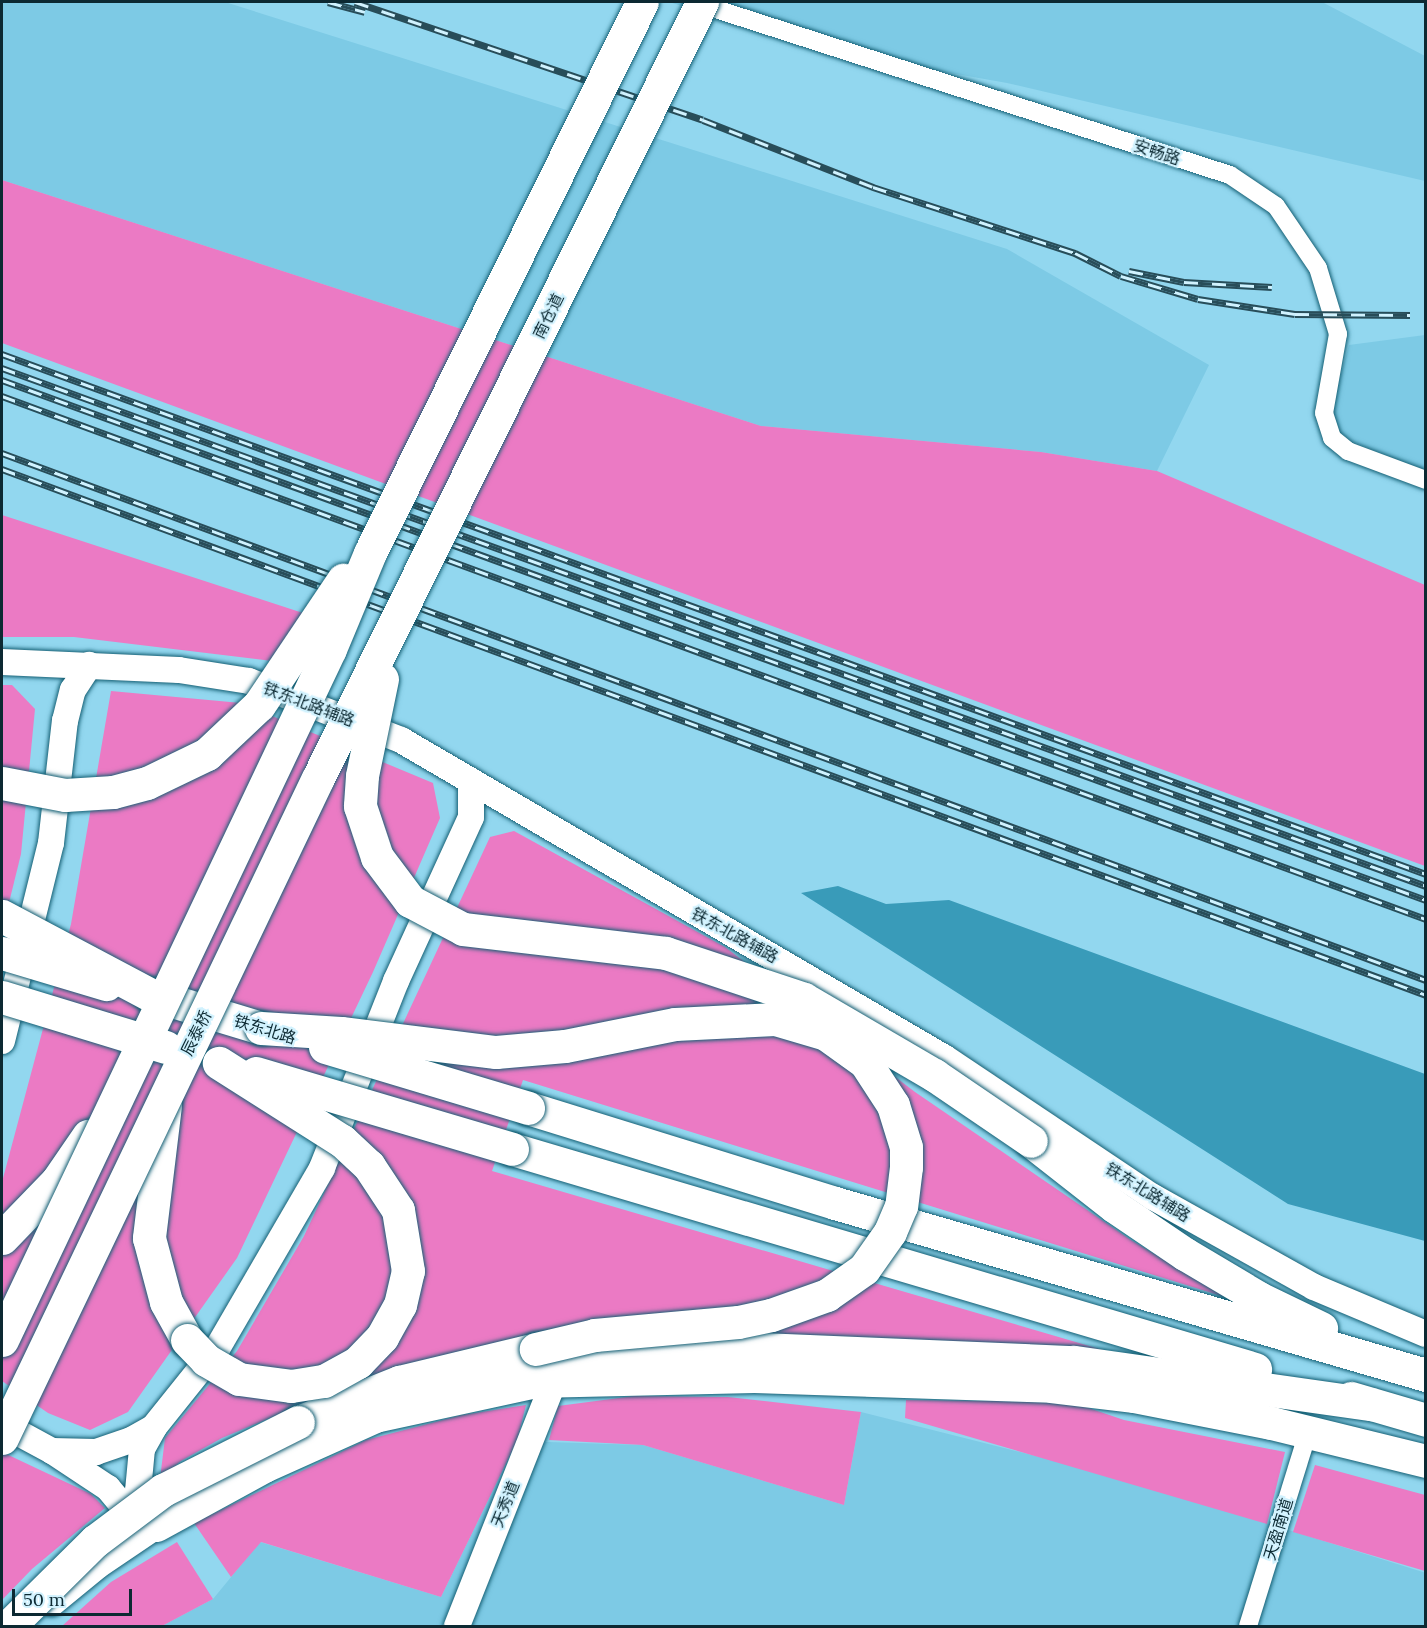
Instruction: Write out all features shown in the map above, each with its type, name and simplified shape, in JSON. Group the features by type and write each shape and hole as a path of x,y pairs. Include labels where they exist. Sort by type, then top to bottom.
{"highway":[{"path":"2,1340 330,649 370,553 642,2"},
{"name":"南仓道","path":"394,630 702,2"},
{"path":"2,783 65,795 113,792 147,783 207,754 259,705 336,590 370,553"},
{"path":"394,630 368,742 360,806 377,857 410,901 443,920 472,931 666,953 804,999 924,1068 1031,1141 1114,1206 1259,1298 1425,1373"},
{"name":"辰泰桥","path":"2,1438 318,778 394,630"},
{"path":"2,915 149,994"},
{"name":"铁东北路","path":"2,953 149,994 835,1203 1425,1373"},
{"path":"2,997 1425,1420"},
{"path":"9,1626 95,1541 163,1490 203,1467 298,1422 399,1382 536,1349 595,1335 738,1322 771,1315 827,1295 864,1269 881,1250 901,1206 906,1157 893,1105 865,1062 826,1034 776,1019 675,1024 565,1046 496,1052 341,1033 261,1028"},
{"path":"2,1022 120,1033"},
{"path":"167,1094 149,1238 159,1282 179,1331 206,1360 239,1379 264,1385 306,1386 340,1374 382,1337 400,1305 408,1256 398,1210 369,1166 342,1141 219,1063"},
{"path":"2,1238 57,1181 135,1064"},
{"path":"536,1349 713,1347 1074,1362 1370,1404"},
{"path":"150,1529 264,1466 375,1416 458,1396 554,1381 754,1376 1051,1386 1134,1396 1308,1432 1425,1461"}],"main road":[{"path":"27,1626 97,1564 150,1529"}],"street":[{"name":"安畅路","path":"694,2 1230,175 1276,206 1318,268 1338,334 1324,413 1332,438 1348,451 1425,480"},
{"name":"铁东北路辅路","path":"2,662 179,670 249,681 401,740 654,890 810,976 945,1058 1154,1197 1211,1231 1314,1287 1425,1335"},
{"path":"2,1041 51,843 68,711 73,690 89,665"},
{"path":"150,1529 140,1500 136,1479 139,1459 154,1426 218,1347 322,1168 396,981 471,817 471,781"},
{"name":"天秀道","path":"457,1626 554,1381"},
{"path":"2,1424 52,1451 108,1488 150,1529"},
{"path":"52,1451 106,1450 154,1426"},
{"name":"天盈南道","path":"1248,1626 1308,1432"}],"shaded area":[{"path":"2,2 225,2 1007,249 1209,365 1157,471 1041,452 761,426 2,180"},
{"path":"669,2 1322,2 1425,56 1425,181 1007,83 827,51"},
{"path":"2,180 761,426 1041,452 1157,471 1425,585 1425,866 2,343"},
{"path":"1425,335 1425,471 1351,441 1338,430 1330,415 1349,345"},
{"path":"2,515 306,614 280,662 74,637 2,637"},
{"path":"2,685 12,685 35,709 21,854 2,931"},
{"path":"111,691 241,703 433,783 440,818 373,972 237,1258 128,1412 90,1430 48,1413 2,1381 2,1182 71,924"},
{"path":"514,831 725,947 915,1092 1131,1240 1228,1298 523,1080 492,1171 1120,1355 306,1403 222,1438 181,1461 160,1479 165,1438 237,1351 304,1236 490,837"},
{"path":"838,886 886,904 949,900 1425,1074 1425,1241 1288,1204 801,893"},
{"path":"634,1396 728,1397 861,1412 844,1505 643,1445 549,1440 558,1406"},
{"path":"906,1400 1071,1402 1124,1420 1285,1452 1267,1524 905,1418"},
{"path":"526,1405 517,1441 441,1597 261,1542 231,1577 194,1523 366,1440 462,1415"},
{"path":"861,1412 1112,1475 1426,1573 1425,1626 162,1626 213,1599 260,1542 441,1597 517,1441 643,1445 844,1505"},
{"path":"2,1452 91,1494 105,1508 32,1569 2,1600"},
{"path":"1315,1465 1425,1495 1425,1571 1293,1532"},
{"path":"177,1542 213,1599 162,1626 62,1626 111,1582"}],"railway":[{"path":"328,2 365,12"},
{"path":"355,2 703,120 873,187 1075,253 1121,276 1198,299 1295,314 1410,315"},
{"path":"1129,271 1184,282 1272,287"},
{"path":"2,354 1426,874"},
{"path":"2,368 1426,886"},
{"path":"2,380 1426,900"},
{"path":"2,396 1426,919"},
{"path":"2,453 1426,980"},
{"path":"2,469 1426,995"}]}
